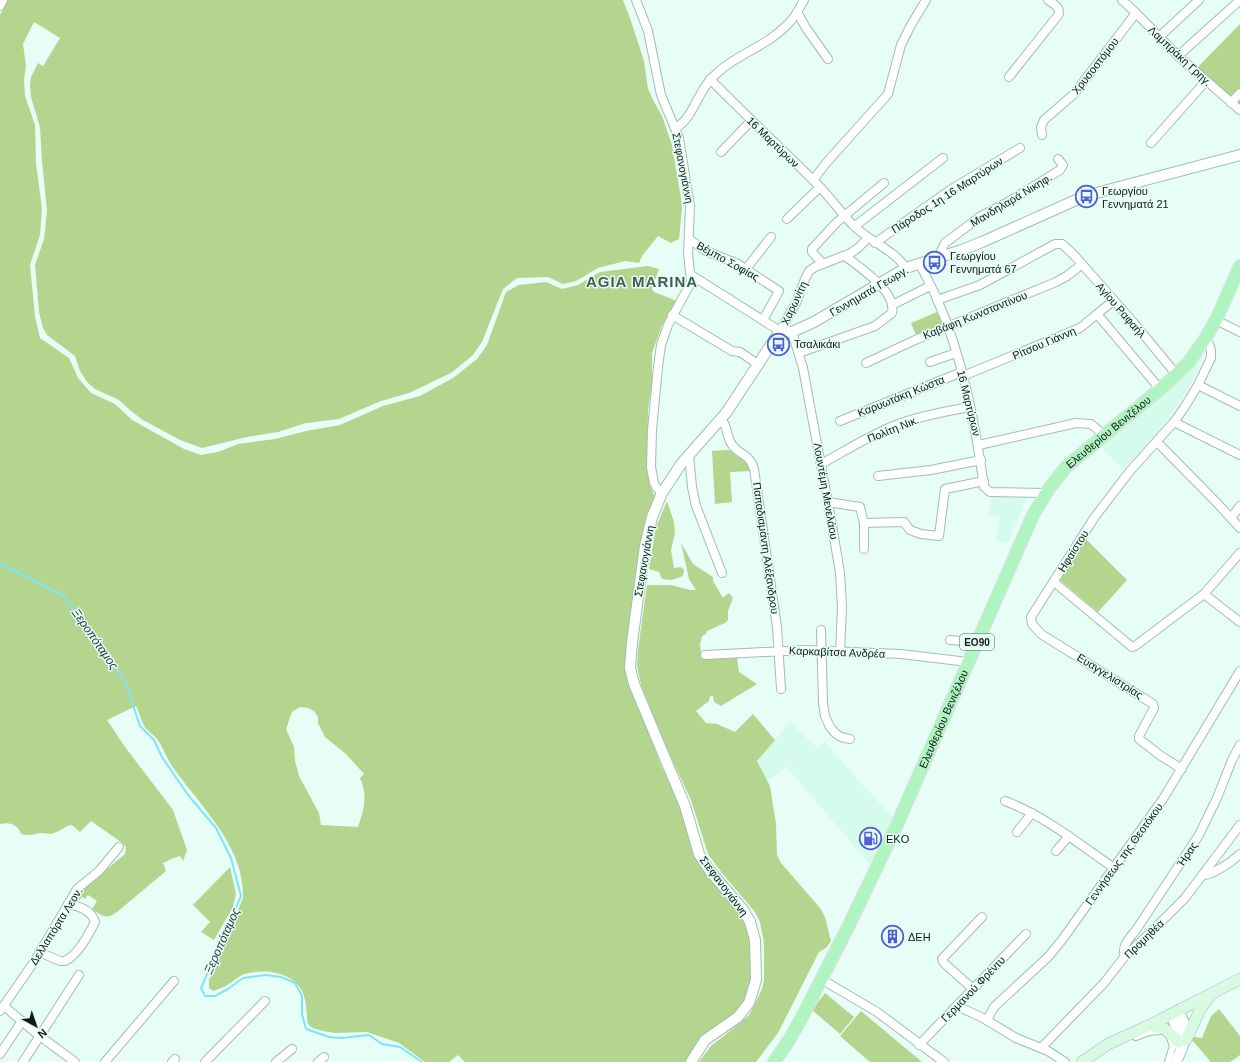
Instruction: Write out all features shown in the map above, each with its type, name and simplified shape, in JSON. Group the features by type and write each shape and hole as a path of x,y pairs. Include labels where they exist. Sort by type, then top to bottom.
{"main road":[{"name":"Ελευθερίου Βενιζέλου","path":"774,1062 795,1029 821,979 865,893 913,792 976,642 1033,515 1046,493 1066,467 1176,374 1182,371 1188,364 1216,320 1240,266"},
{"path":"1082,1062 1108,1044 1150,1025 1174,1012 1210,998 1240,979"},
{"path":"1150,1025 1166,1029 1182,1041 1202,1008 1210,998"}],"street":[{"path":"0,6 3,0"},
{"name":"Στεφανογιάννη","path":"636,0 648,31 661,95 676,128 680,143 690,199 688,264 691,276 690,284 672,315 663,338 659,358 652,430 652,474 654,483 662,493 652,517 643,558 630,652 631,676 685,806 699,854 707,868 746,915 754,933 756,957 756,982 748,1005 738,1017 704,1042 691,1062"},
{"path":"676,128 685,120 710,79 726,65 775,36 788,25 804,0"},
{"path":"813,180 827,162 885,98 891,86 901,45 926,0"},
{"path":"1009,77 1059,14 1060,10 1058,7 1048,0"},
{"name":"Λαμπράκη Γρηγ.","path":"1122,0 1178,56 1240,110"},
{"path":"1159,37 1200,0"},
{"path":"1178,56 1240,0"},
{"path":"797,12 806,28 828,59"},
{"name":"Χρυσοστόμου","path":"1042,135 1041,127 1044,120 1074,94 1136,13"},
{"name":"16 Μαρτύρων","path":"710,79 751,121 820,187 855,226 868,238 898,259 906,268"},
{"path":"1151,143 1206,81"},
{"path":"1231,103 1240,93"},
{"path":"721,152 751,121"},
{"name":"Πάροδος 1η 16 Μαρτύρων","path":"875,243 950,190 1020,148"},
{"name":"Γεννηματά Γεωργ.","path":"780,331 792,332 820,319 906,268 982,242 1085,196 1240,155"},
{"path":"855,226 943,158"},
{"name":"Μανδηλαρά Νικηφ.","path":"938,257 945,243 981,216 1060,170 1063,165 1058,159"},
{"path":"823,264 812,250 832,226 884,183"},
{"path":"787,219 820,187"},
{"path":"746,270 771,237"},
{"name":"Χαρωνίτη","path":"780,331 796,303 807,274 811,269 845,256 858,248 868,238"},
{"name":"Βέμπο Σοφίας","path":"689,239 706,251 738,264 779,290 763,320"},
{"name":"Αγίου Ραφαήλ","path":"937,300 987,281 1055,244 1062,244 1133,322 1176,374"},
{"path":"798,353 875,326 890,315 892,308 885,290 879,283 845,256"},
{"name":"16 Μαρτύρων","path":"919,263 937,300 948,327 956,353 979,445 984,481"},
{"name":"Καβάφη Κωνσταντίνου","path":"866,363 915,340 1060,280 1081,265"},
{"path":"662,493 669,481 689,455 721,419 759,365 780,331 691,276"},
{"path":"892,308 930,286"},
{"name":"Ρίτσου Γιάννη","path":"962,374 1080,328 1113,301"},
{"path":"1097,314 1160,389"},
{"path":"672,315 732,351 740,352 759,365"},
{"path":"1216,320 1240,332"},
{"name":"Λουντέμη Μενελάου","path":"792,332 803,368 840,573 842,607 840,652"},
{"name":"Ηφαίστου","path":"1205,339 1211,350 1211,358 1198,385 1174,422 1130,471 1094,518 1054,582 1132,647 1204,594 1240,553"},
{"path":"930,362 956,353"},
{"name":"Καρυωτάκη Κώστα","path":"840,421 962,374"},
{"path":"1198,385 1240,406"},
{"name":"Πολίτη Νικ.","path":"821,464 882,431 902,423 932,414 970,407"},
{"name":"Παπαδιαμάντη Αλέξανδρου","path":"721,419 725,424 732,445 748,458 754,469 775,614 781,689"},
{"path":"979,445 1076,422 1091,424 1104,436"},
{"path":"1174,422 1240,455"},
{"path":"1157,442 1240,528"},
{"path":"689,455 692,487 696,506 722,573"},
{"path":"878,476 932,470 981,460"},
{"path":"864,523 904,522 910,530 921,534 939,536 945,489 984,481 984,487 990,492 1046,493"},
{"path":"828,502 860,507 864,523 864,549"},
{"path":"1231,518 1240,506"},
{"name":"Ευαγγελιστρίας","path":"1054,582 1032,613 1032,624 1041,634 1153,704 1154,708 1139,736 1139,739 1161,756 1182,769"},
{"path":"1204,594 1240,622"},
{"path":"821,630 823,703 825,716 830,728 835,733 841,737 850,739"},
{"path":"950,640 976,642"},
{"name":"Καρκαβίτσα Ανδρέα","path":"705,655 779,651 821,651 901,654 968,662"},
{"name":"Γεννήσεως της Θεοτόκου","path":"987,1020 990,1012 997,1004 1055,949 1114,868 1163,799 1240,671"},
{"name":"Ήρας","path":"1125,956 1124,950 1126,942 1136,930 1202,828 1240,745"},
{"path":"1005,801 1046,820 1114,868"},
{"path":"1017,832 1032,813"},
{"name":"Προμηθέα","path":"1041,1048 1104,983 1125,956 1194,888 1240,825"},
{"path":"1056,851 1069,836"},
{"name":"Δελλαπόρτα Λεον.","path":"2,1009 77,889 99,871 119,847"},
{"path":"1204,874 1208,874 1229,863 1240,854"},
{"path":"39,952 65,962 76,952 88,934 95,922 92,916 84,910 68,904"},
{"path":"973,989 944,963 942,959 982,916"},
{"name":"Γερμανού Φρέντυ","path":"919,1045 1026,934"},
{"path":"23,1062 80,975"},
{"path":"821,979 877,1012 919,1045 944,1062"},
{"path":"105,1062 174,981"},
{"path":"1179,1059 1210,998"},
{"path":"205,1062 265,1001"},
{"path":"957,1006 987,1020 1020,1041 1041,1048 1056,1055 1065,1062"},
{"path":"2,1009 22,1021 75,1062"},
{"path":"1174,1012 1186,1028 1179,1059"},
{"path":"0,1054 22,1021"},
{"path":"1091,1062 1110,1048 1120,1043 1154,1031 1165,1033 1173,1042 1173,1050 1168,1062"},
{"path":"276,1062 292,1049"}],"shaded area":[{"path":"1201,354 1203,357 1198,370 1169,418 1154,437 1123,469 1100,445 1165,393 1188,371"},
{"path":"992,496 1021,496 1026,498 1008,543 996,541 1000,517 988,515"},
{"path":"790,722 818,749 825,743 894,819 870,865 786,766 768,781 757,761"}],"green space":[{"path":"8,0 623,0 644,61 648,89 662,116 672,145 682,208 679,239 671,243 658,236 642,256 639,263 625,261 598,268 576,281 563,284 548,277 517,278 503,289 482,342 472,356 451,373 409,393 381,401 339,419 306,423 278,432 247,437 202,448 180,440 143,420 119,400 95,389 87,382 80,371 75,356 47,335 43,328 39,312 35,265 44,239 47,211 40,127 31,97 30,85 31,77 38,63 43,66 60,38 34,22 23,44 26,66 24,80 25,96 35,125 36,163 42,209 40,235 30,265 35,316 40,338 69,358 78,378 91,393 115,404 132,420 184,449 201,455 218,452 238,444 275,439 306,431 340,425 383,406 420,396 453,378 477,359 487,345 506,292 519,285 546,282 562,289 578,285 600,272 648,266 659,269 652,289 654,292 677,301 662,325 652,353 652,383 648,409 647,467 650,486 656,499 646,519 641,542 625,670 628,685 640,709 662,768 679,800 691,836 740,912 750,934 752,984 743,1006 685,1062 465,1062 458,1055 449,1062 425,1062 399,1043 367,1032 335,1033 312,1028 308,1024 304,996 294,981 287,977 269,972 250,973 242,975 225,986 213,991 209,988 209,980 243,898 242,879 237,861 229,844 207,811 172,766 157,739 144,726 136,706 107,720 125,747 173,810 187,850 183,861 180,856 163,863 166,871 117,912 110,916 104,916 92,909 97,901 88,895 85,899 82,897 77,903 73,901 77,894 125,854 126,847 121,842 91,821 80,832 72,825 52,834 41,833 29,835 21,834 18,828 13,824 0,824 0,15","holes":["300,707 308,708 314,711 318,717 318,723 325,737 346,754 364,774 360,778 364,790 364,802 358,827 321,825 319,813 299,776 295,761 294,747 286,729 292,712"]},
{"path":"1240,24 1240,107 1196,69"},
{"path":"937,312 942,324 916,335 911,323"},
{"path":"727,450 740,454 751,471 730,472 732,502 715,504 712,451"},
{"path":"667,501 674,522 675,533 671,550 674,568 681,567 684,570 683,576 672,580 662,579 659,572 649,569 656,527"},
{"path":"1085,538 1127,580 1098,612 1060,580"},
{"path":"681,543 693,564 713,577 713,581 723,598 729,593 733,598 728,611 728,620 725,623 707,631 706,634 702,636 700,645 702,658 737,657 739,672 757,684 721,706 714,702 713,696 710,696 709,701 696,711 706,723 717,724 735,732 753,714 775,740 757,761 770,786 776,824 777,855 781,863 820,908 825,917 831,941 826,948 819,952 778,1033 756,1062 699,1062 711,1046 749,1015 753,1008 762,989 764,980 764,943 760,922 755,912 708,854 691,800 662,738 641,685 637,666 647,585 671,585 696,590 689,579"},
{"path":"230,867 236,894 233,907 214,940 201,932 210,922 193,905"},
{"path":"825,993 854,1017 840,1034 812,1010"},
{"path":"1219,1009 1240,1036 1240,1055 1230,1062 1211,1062 1192,1040 1194,1037 1202,1038 1211,1016"},
{"path":"861,1011 922,1062 870,1062 840,1036"}],"waterway":[{"name":"Ξεροπόταμος","path":"0,563 64,596 125,681 140,726 154,740 162,757 188,795 216,828 231,858 241,896 201,988 205,996 215,996 243,978 266,975 281,977 295,983 302,996 302,1014 306,1029 329,1037 341,1038 369,1035 382,1044 400,1047 422,1062"}],"place":[{"name":"Γεωργίου Γεννηματά 21","path":"1087,197"},
{"name":"Γεωργίου Γεννηματά 67","path":"934,262"},
{"name":"Τσαλικάκι","path":"779,344"},
{"name":"EKO","path":"870,839"},
{"name":"ΔΕΗ","path":"893,937"}],"district":[{"name":"AGIA MARINA","path":"642,282"}]}
